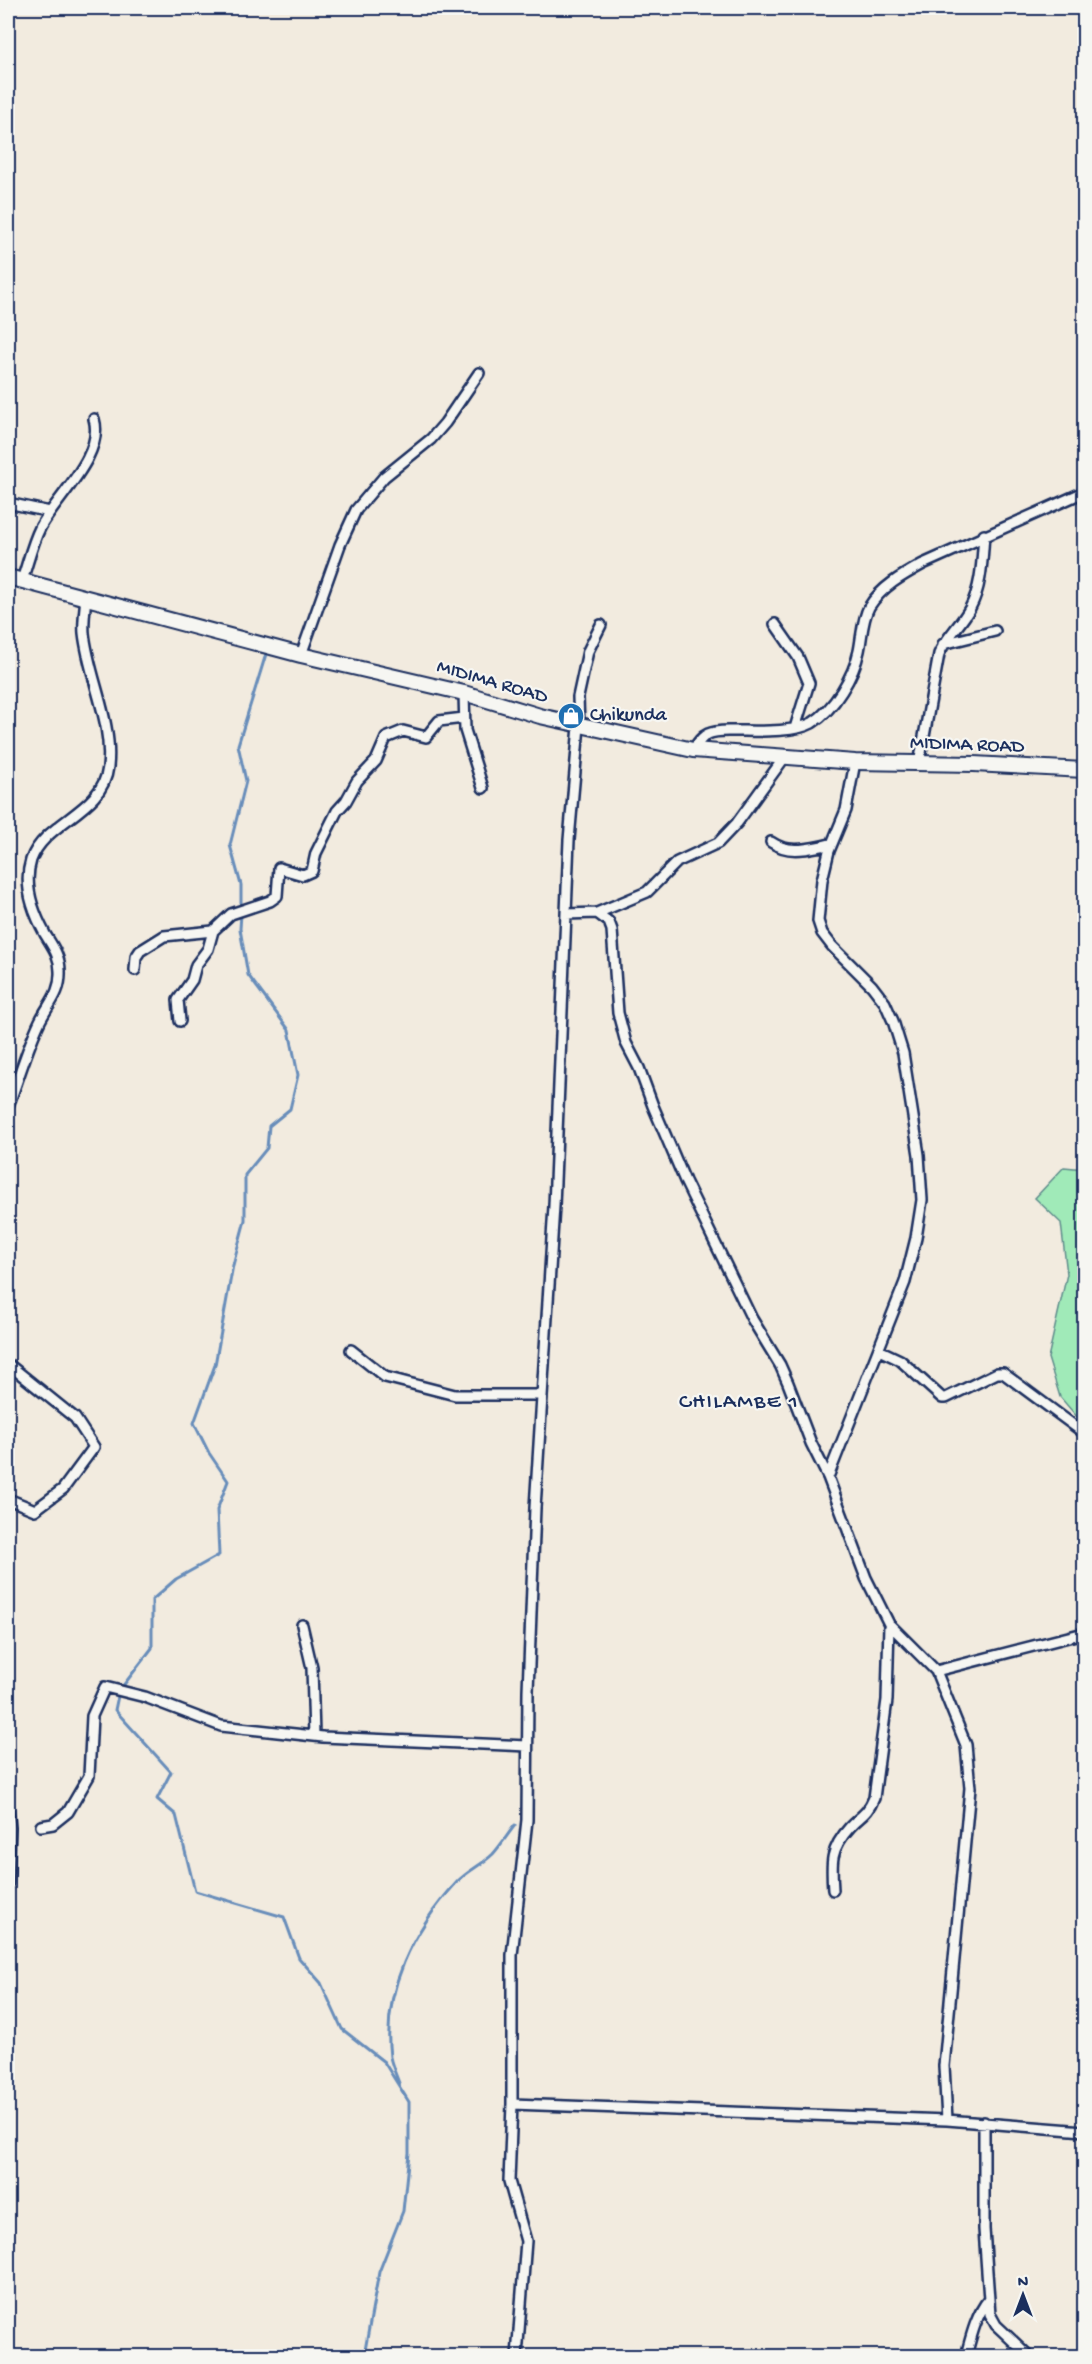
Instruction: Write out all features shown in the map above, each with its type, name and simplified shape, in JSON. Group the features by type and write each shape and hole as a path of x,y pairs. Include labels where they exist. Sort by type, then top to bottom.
{"main road":[{"name":"MIDIMA ROAD","path":"8,577 301,655 464,693 579,726 693,750 855,762 974,764 1084,770"}],"street":[{"path":"301,655 340,546 356,510 384,477 431,439 480,373"},
{"path":"22,580 36,537 50,512 82,467 94,439 96,428 94,418"},
{"path":"693,750 701,738 716,732 795,728 813,723 823,714 848,681 856,664 868,608 879,594 899,577 915,568 1084,492"},
{"path":"8,503 50,512"},
{"path":"920,764 936,668 943,644 970,608 977,592 984,535"},
{"path":"8,1106 40,1021 59,987 59,961 37,916 31,898 28,883 32,857 50,835 84,808 96,794 105,781 108,768 107,734 84,632 86,597"},
{"path":"775,624 798,657 809,683 795,728"},
{"path":"517,2356 526,2241 509,2181 512,2104 512,1955 526,1820 535,1508 554,1206 569,840 579,726 578,697 592,639 601,625"},
{"path":"943,644 995,631"},
{"path":"464,693 465,730 483,788"},
{"path":"180,1021 178,1000 192,980 196,964 208,949 213,931 231,914 270,902 277,896 279,868 303,875 312,871 316,853 337,811 346,801 357,781 376,761 386,738 403,731 426,737 439,721 464,718"},
{"path":"566,914 597,913 647,892 677,862 706,849 728,835 784,758"},
{"path":"828,1477 905,1282 914,1249 922,1200 921,1174 903,1053 893,1020 885,1003 872,986 822,933 818,921 822,880 832,844 846,810 855,762"},
{"path":"771,842 782,849 832,844"},
{"path":"597,913 609,922 612,930 618,1013 626,1043 639,1068 652,1106 752,1319 780,1365 811,1443 828,1477 866,1578 889,1624 936,1671 966,1744 970,1788 944,2066 947,2120"},
{"path":"135,970 136,957 140,951 164,936 213,931"},
{"path":"351,1350 385,1377 455,1395 542,1395"},
{"path":"879,1350 900,1360 942,1398 997,1373 1003,1373 1084,1433"},
{"path":"8,1364 75,1418 94,1447 63,1489 35,1510 8,1499"},
{"path":"833,1890 831,1863 833,1851 850,1826 869,1810 874,1798 887,1700 889,1624"},
{"path":"302,1625 312,1668 314,1736"},
{"path":"936,1671 1084,1633"},
{"path":"41,1826 53,1824 68,1812 89,1776 92,1716 105,1686 146,1697 222,1726 314,1736 527,1746"},
{"path":"8,1808 10,1828 8,1883"},
{"path":"512,2104 947,2120 1084,2131"},
{"path":"984,2122 984,2229 990,2314 996,2325 1029,2356"},
{"path":"966,2356 976,2322 989,2299"}],"green space":[{"path":"1064,1167 1084,1169 1084,1425 1060,1397 1048,1358 1067,1274 1061,1223 1035,1198"}],"waterway":[{"path":"241,907 241,885 230,845 246,781 238,745 266,654"},
{"path":"241,914 240,929 248,975 289,1030 298,1075 290,1109 269,1126 267,1148 245,1175 245,1220 233,1265 215,1365 194,1423 209,1453 228,1481 217,1510 219,1555 176,1579 152,1600 152,1648 119,1691 115,1710 171,1772 157,1799 176,1815 195,1891 284,1917 299,1958 321,1983 342,2029 384,2062 409,2102 409,2153 403,2211 379,2272 364,2356"},
{"path":"399,2083 390,2057 389,2032 391,2008 404,1962 414,1941 441,1901 461,1878 493,1854 515,1825"}],"place":[{"name":"Chikunda","path":"571,716"}],"district":[{"name":"CHILAMBE 1","path":"739,1403"}]}
